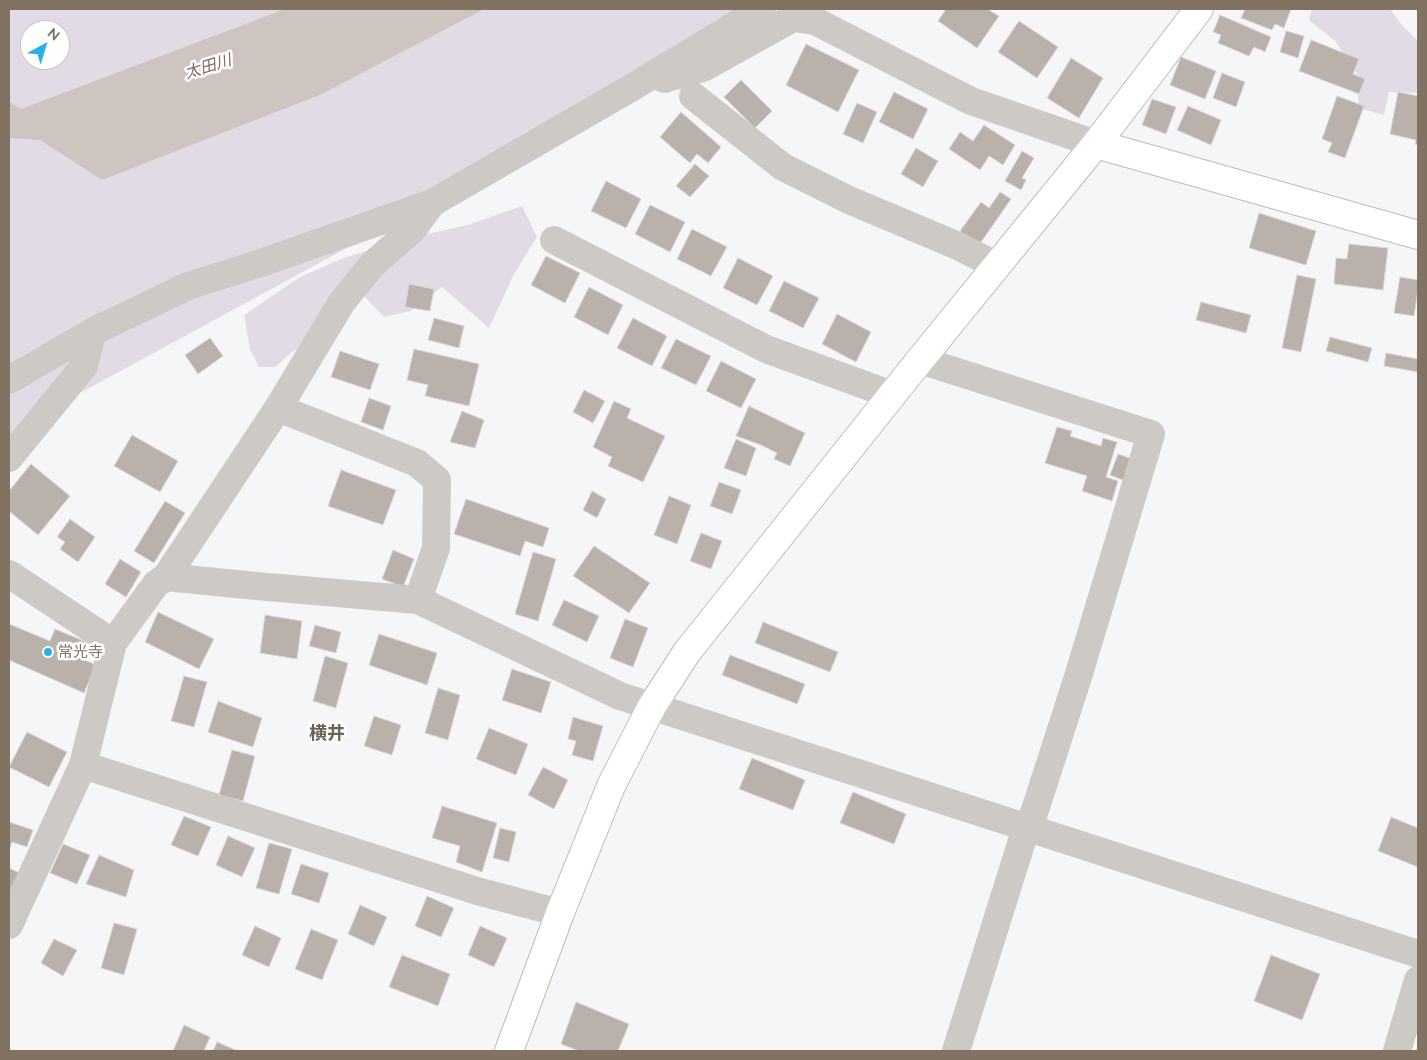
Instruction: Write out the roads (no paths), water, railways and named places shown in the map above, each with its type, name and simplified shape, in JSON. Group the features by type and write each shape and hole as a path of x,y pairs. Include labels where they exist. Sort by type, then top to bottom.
{"street":[{"path":"9,380 92,332 188,286 261,263 432,203 631,88 762,9"},
{"path":"509,1051 560,913 611,786 652,706 687,652 920,360 1096,144 1199,9"},
{"path":"631,88 705,67 793,18 815,22 971,101 1096,144 1418,234"},
{"path":"693,96 783,167 850,200 958,246 997,266"},
{"path":"9,925 83,765 113,643 156,584 166,577 278,408 342,302 372,265 413,229 432,203"},
{"path":"554,240 766,349 892,395"},
{"path":"9,458 84,366 92,332"},
{"path":"920,360 1151,434 1078,676 1034,813 1026,828 956,1051"},
{"path":"278,408 417,463 437,480 436,548 418,600"},
{"path":"9,574 113,643"},
{"path":"166,577 418,600 620,696 1418,954"},
{"path":"83,765 477,891 560,913"},
{"path":"1397,1051 1418,980"}],"water":[{"name":"太田川","path":"285,9 484,9 322,94 102,180 40,140 9,138 9,102 21,109"}],"place":[{"name":"常光寺","path":"48,652"}],"district":[{"name":"横井","path":"327,734"}]}
